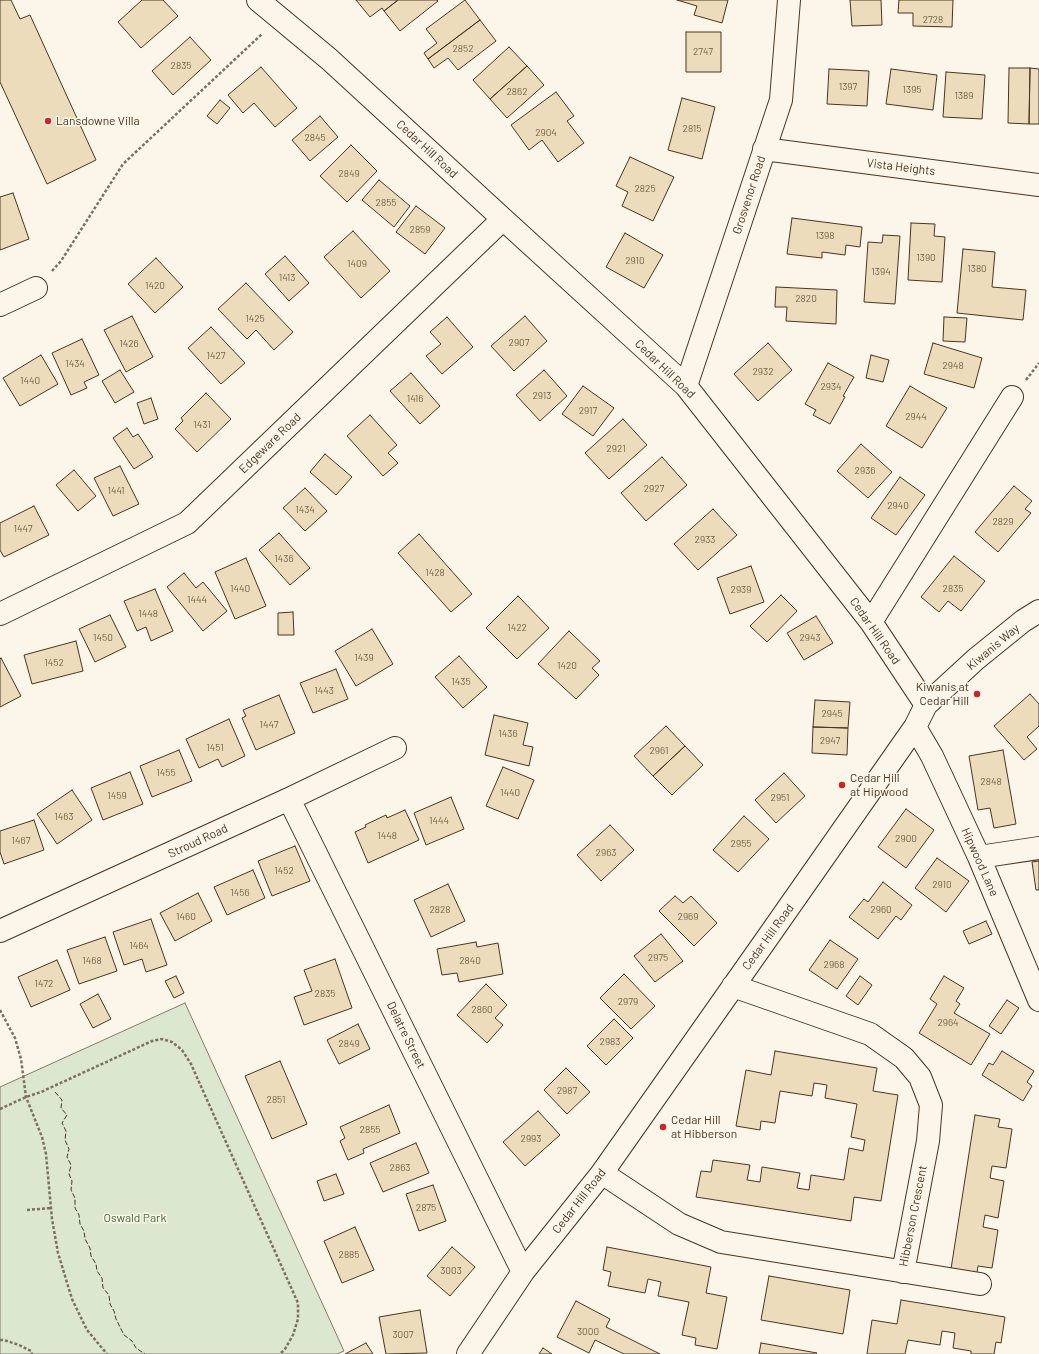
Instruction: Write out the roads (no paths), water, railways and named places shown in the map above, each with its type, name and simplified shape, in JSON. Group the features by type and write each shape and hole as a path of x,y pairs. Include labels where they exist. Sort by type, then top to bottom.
{"street":[{"name":"Cedar Hill Road","path":"258,0 329,59 686,386 871,622 926,705 915,727 602,1173 524,1272 468,1354"},
{"name":"Grosvenor Road","path":"686,386 781,100 789,0"},
{"name":"Vista Heights","path":"764,149 1039,185"},
{"name":"Edgeware Road","path":"0,614 187,523 503,219"},
{"path":"0,305 36,288"},
{"path":"871,622 1012,397"},
{"name":"Kiwanis Way","path":"926,705 976,660 1031,616 1039,596"},
{"name":"Hipwood Lane","path":"915,727 932,756 979,858 1039,1000"},
{"name":"Stroud Road","path":"0,931 289,799 395,748"},
{"name":"Delatre Street","path":"289,799 524,1272"},
{"path":"979,858 1039,848"},
{"name":"Hibberson Crescent","path":"602,1173 679,1224 721,1242 903,1272 928,1141 931,1105 920,1077 904,1058 870,1034 733,986"},
{"path":"903,1272 980,1284"}],"place":[{"name":"Lansdowne Villa","path":"48,121"},
{"name":"Kiwanis at Cedar Hill","path":"977,694"},
{"name":"Cedar Hill at Hipwood","path":"842,785"},
{"name":"Cedar Hill at Hibberson","path":"663,1127"}],"park label":[{"name":"Oswald Park","path":"135,1218"}]}
